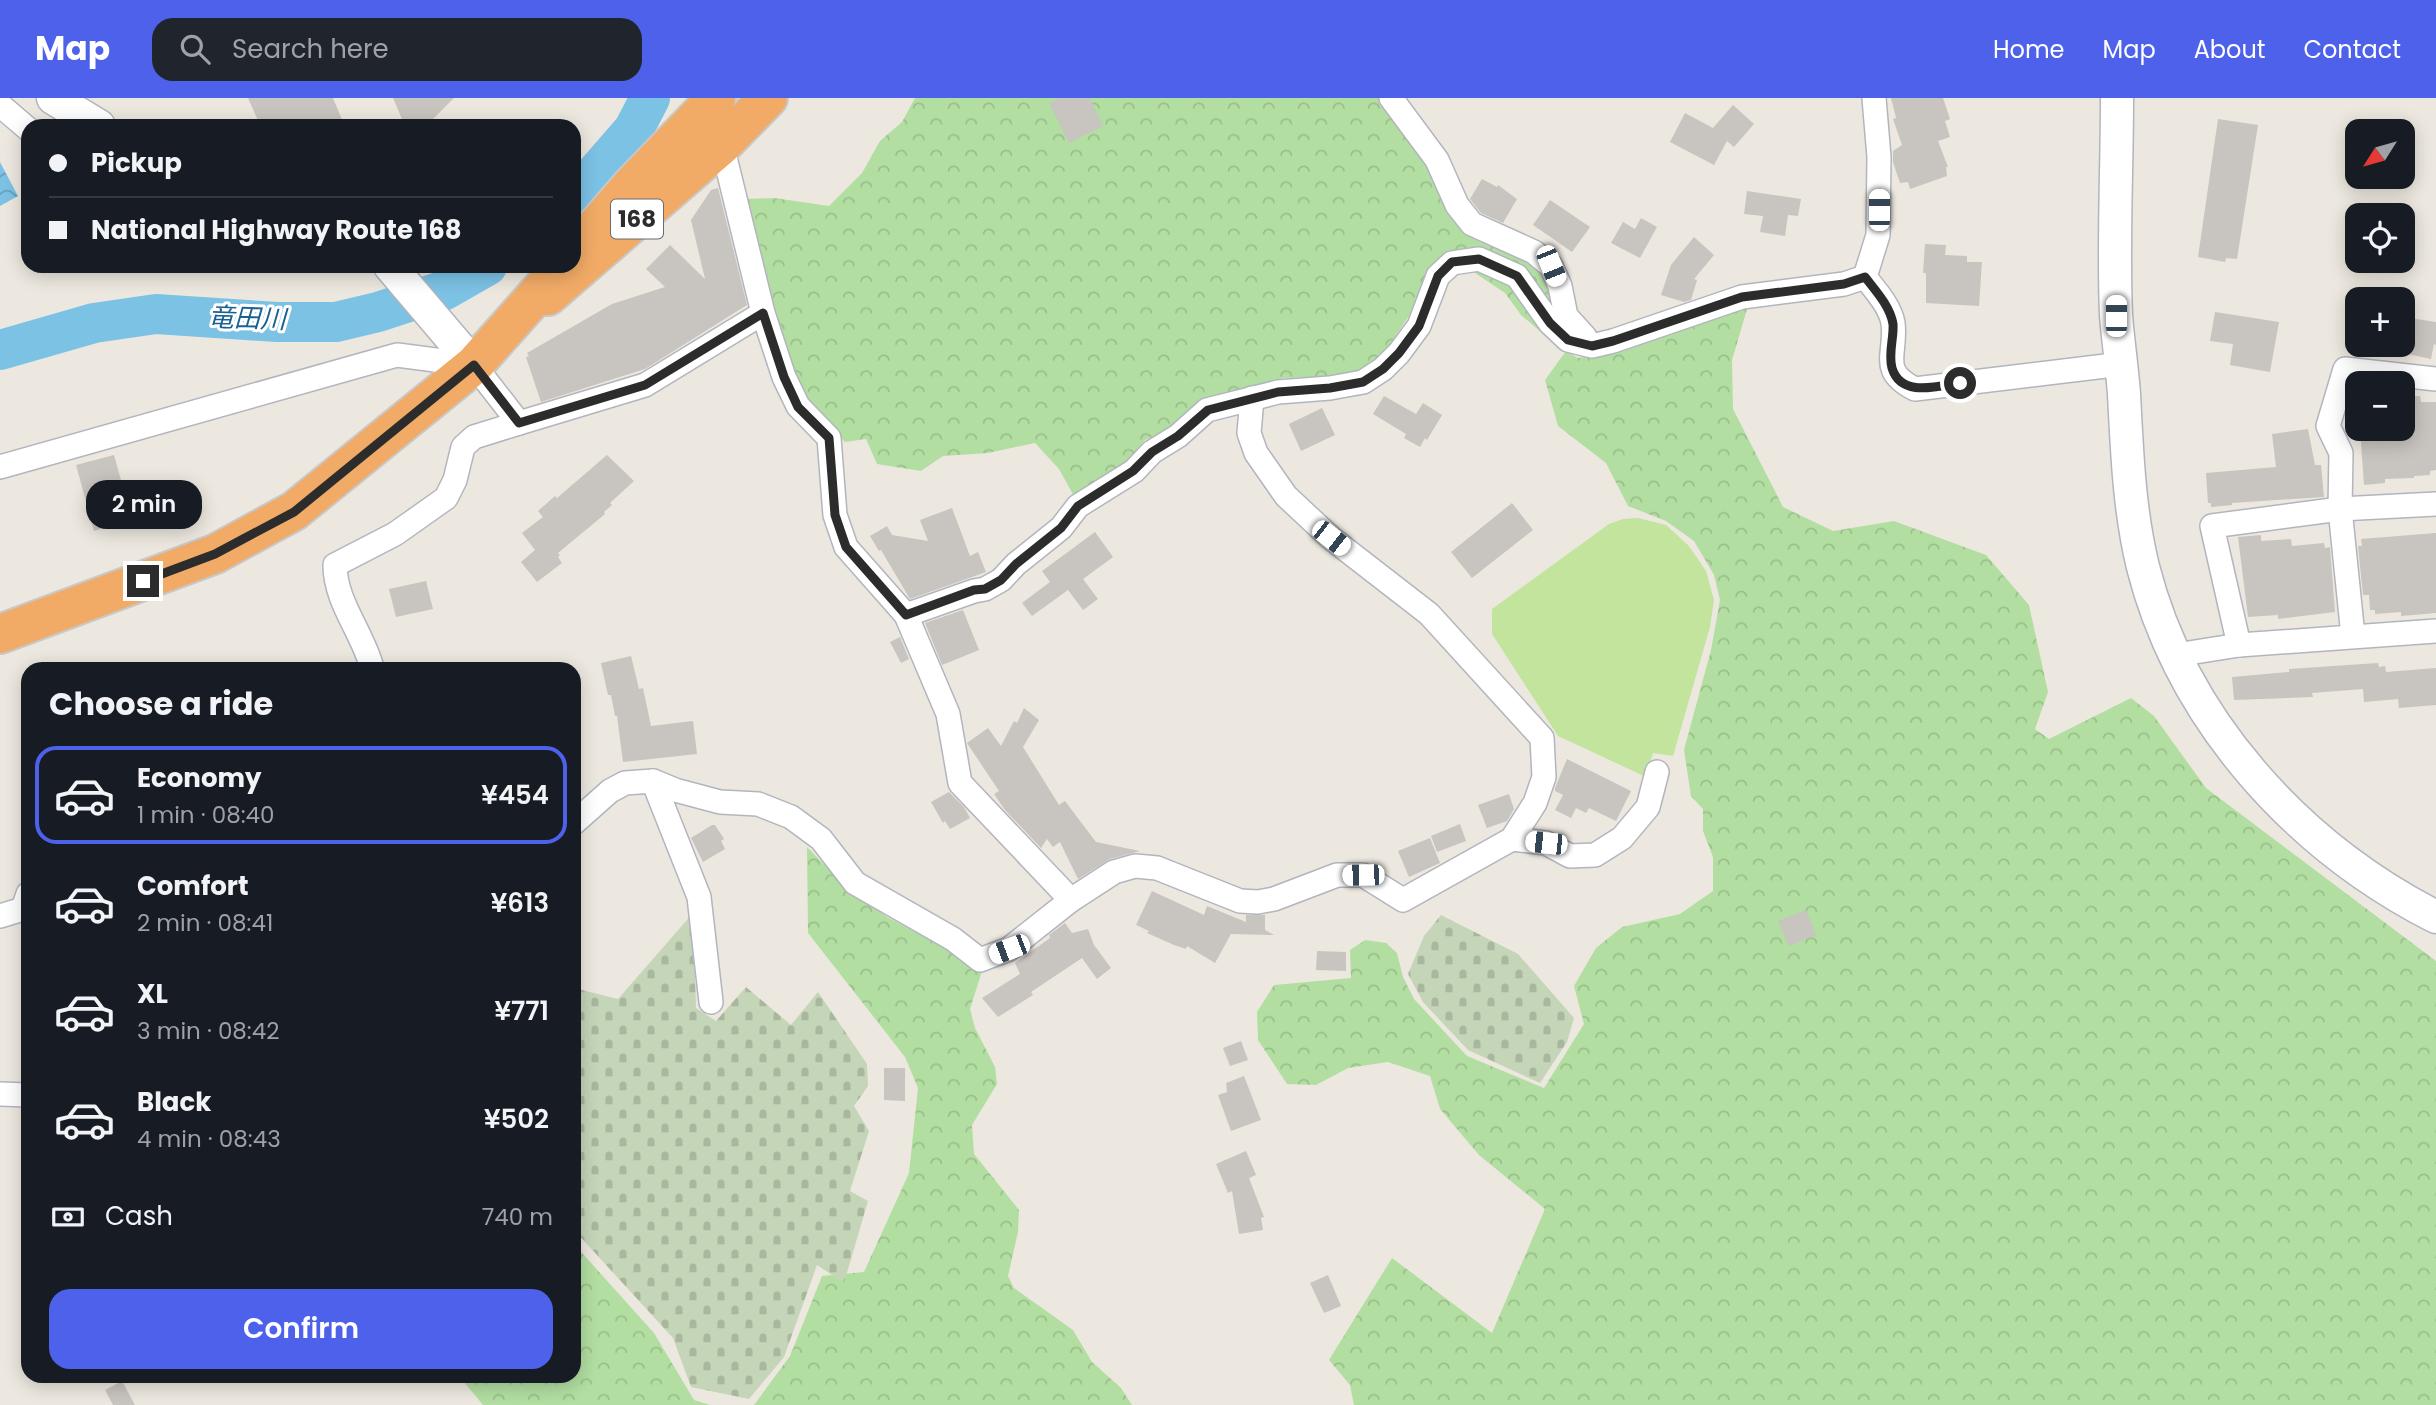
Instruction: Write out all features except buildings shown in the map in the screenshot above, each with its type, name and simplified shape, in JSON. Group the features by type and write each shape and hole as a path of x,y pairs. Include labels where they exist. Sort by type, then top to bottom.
{"highway":[{"name":"168","path":"581,244 631,186 716,98"},
{"name":"168","path":"581,267 722,145 768,98"},
{"name":"168","path":"0,634 215,554 294,512 474,365 556,273"},
{"name":"168","path":"502,336 575,273"}],"street":[{"path":"53,98 88,119"},
{"path":"1391,98 1437,160 1457,205 1472,224 1534,252 1551,266 1560,286 1566,316 1592,346"},
{"path":"1865,277 1878,235 1879,157 1874,98"},
{"path":"2117,98 2116,316 2122,364 2129,484 2143,566 2156,607 2176,655 2199,699 2267,791 2341,859 2436,917"},
{"path":"0,106 21,123"},
{"path":"722,145 763,313 784,377 798,407 829,438 835,515 846,547 906,615 948,714 960,783 1071,900"},
{"path":"906,615 974,590 985,589 1001,580 1016,564 1061,528 1078,506 1133,471 1152,452 1178,436 1208,410 1278,392 1330,388 1363,382 1383,369 1399,353 1419,326 1438,276 1452,262 1479,259 1517,276 1550,323 1568,340 1592,346 1742,297 1844,284 1865,277"},
{"path":"395,273 430,317 474,365 519,423"},
{"path":"1865,277 1887,307 1893,324 1892,369 1901,382 1915,389 2122,364"},
{"path":"370,662 335,584 335,565 396,534 446,498 456,480 463,447 474,437 645,385 763,313"},
{"path":"0,467 397,355 474,365"},
{"path":"2353,636 2340,509 2341,453 2328,426 2345,369 2436,379"},
{"path":"581,817 610,791 625,783 653,780 675,790 720,802 758,804 791,817 821,839 855,883 953,939 980,960 1009,949 1071,900 1114,872 1135,866 1157,868 1240,901 1258,902 1337,875 1363,875 1403,900 1512,839 1535,803 1544,777 1542,738 1429,614 1331,538 1286,496 1256,453 1249,433 1252,398"},
{"path":"2239,645 2212,526 2340,509 2436,504"},
{"path":"2176,655 2239,645 2436,631"},
{"path":"1512,839 1546,843 1570,856 1595,855 1622,838 1648,807 1657,772"},
{"path":"653,780 699,897 711,1002"},
{"path":"0,916 21,910"},
{"path":"0,1094 21,1095"}],"green space":[{"path":"915,98 1379,98 1431,167 1512,248 1550,276 1562,338 1548,338 1521,315 1505,293 1454,259 1417,304 1384,353 1350,376 1283,378 1205,403 1175,428 1145,440 1123,466 1075,498 1059,469 1035,443 988,453 943,456 921,471 877,464 866,439 845,442 802,395 780,349 745,199 774,198 829,206 862,173 880,141 902,122"},
{"path":"1748,306 1732,360 1733,409 1783,507 1833,531 1894,521 1986,555 2029,605 2048,692 2035,729 2049,739 2131,698 2154,716 2206,788 2436,961 2436,1405 1354,1405 1350,1385 1329,1360 1392,1258 1492,1333 1545,1209 1479,1155 1440,1109 1430,1076 1388,1062 1348,1068 1316,1085 1287,1084 1258,1040 1257,1012 1274,985 1351,978 1350,950 1365,940 1386,943 1397,953 1403,977 1414,999 1467,1056 1544,1088 1584,1024 1574,986 1596,948 1622,927 1680,914 1713,891 1713,857 1703,831 1703,809 1691,796 1684,750 1711,650 1720,600 1714,575 1694,541 1666,521 1628,506 1606,463 1558,426 1545,380 1566,351 1578,358 1607,353"},
{"path":"1638,518 1666,525 1689,546 1706,571 1714,600 1710,627 1673,756 1653,753 1646,777 1558,736 1492,634 1492,609 1609,524"},
{"path":"807,847 846,887 887,917 983,968 970,1009 975,1028 995,1067 997,1084 972,1125 974,1154 1019,1210 1018,1232 1008,1276 1014,1288 1073,1330 1092,1362 1121,1388 1132,1405 754,1405 790,1356 822,1276 864,1272 909,1173 918,1088 905,1057 808,933"},
{"path":"693,913 696,1008 716,1021 746,987 791,1025 818,992 867,1064 868,1086 854,1106 869,1131 850,1191 868,1201 844,1283 817,1265 784,1357 749,1399 691,1387 673,1338 581,1238 581,990 618,999"},
{"path":"1441,915 1518,954 1574,1018 1567,1042 1540,1083 1468,1050 1423,1002 1408,974 1424,936"},
{"path":"581,1252 654,1333 694,1400 710,1405 483,1405 465,1383 581,1383"}],"water":[{"path":"0,162 18,196 0,206"}],"waterway":[{"name":"竜田川","path":"581,188 634,129 650,98"},
{"name":"竜田川","path":"0,350 94,323 156,314 277,322 336,322 378,312 445,290 475,273"}],"route":[{"path":"143,581 215,554 294,512 474,365 519,423 645,385 763,313 784,377 798,407 829,438 835,515 846,547 906,615 974,590 985,589 1001,580 1016,564 1061,528 1078,506 1133,471 1152,452 1178,436 1208,410 1278,392 1330,388 1363,382 1383,369 1399,353 1419,326 1438,276 1452,262 1479,259 1500,266 1517,276 1550,323 1568,340 1592,346 1742,297 1844,284 1865,277 1887,307 1893,324 1892,369 1901,382 1915,389 1960,383"}]}
